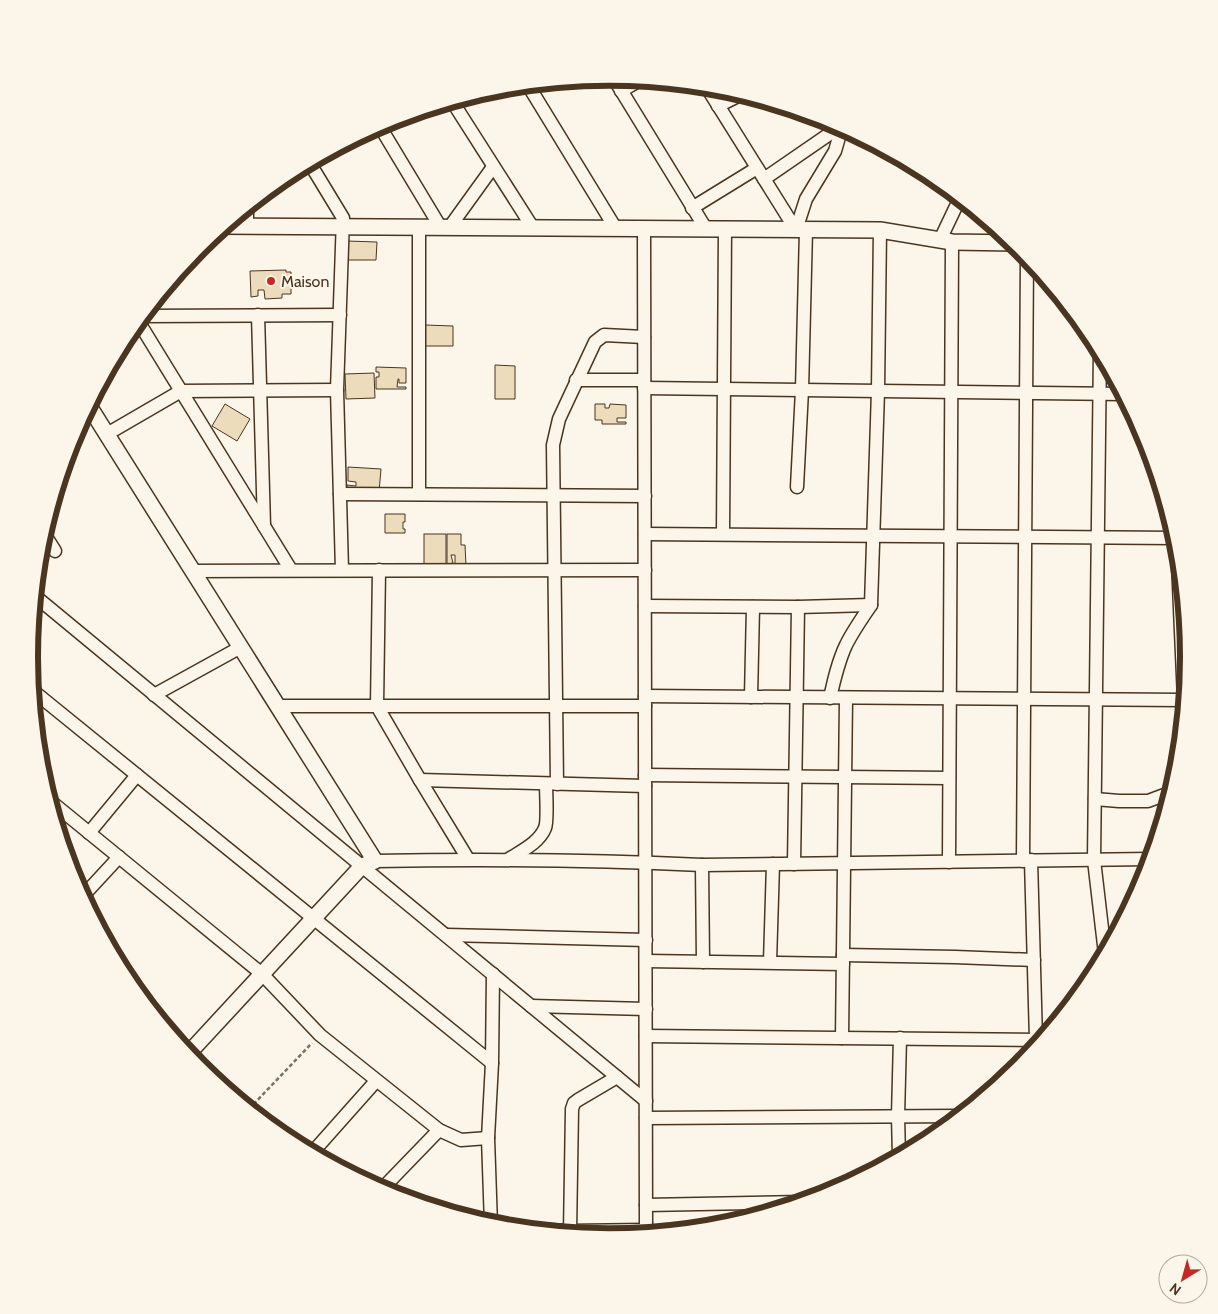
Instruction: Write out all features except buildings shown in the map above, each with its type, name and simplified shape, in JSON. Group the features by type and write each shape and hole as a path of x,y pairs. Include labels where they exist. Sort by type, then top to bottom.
{"street":[{"path":"618,85 706,230"},
{"path":"621,91 629,86"},
{"path":"531,90 616,229"},
{"path":"711,95 764,180 801,230"},
{"path":"718,106 732,99"},
{"path":"456,107 532,228"},
{"path":"764,180 833,131"},
{"path":"383,132 445,228"},
{"path":"797,487 802,390 801,230 806,199 835,151 839,134"},
{"path":"445,228 493,167"},
{"path":"313,168 343,218 337,390 342,570"},
{"path":"692,208 757,168"},
{"path":"949,862 951,392 946,241 958,205"},
{"path":"247,215 247,226"},
{"path":"233,226 880,230 946,241 1002,243"},
{"path":"419,228 419,494"},
{"path":"644,229 646,1227"},
{"path":"723,534 725,229"},
{"path":"830,698 838,665 846,645 871,606 878,391 880,230"},
{"path":"1026,266 1024,699 1027,860 1039,1034"},
{"path":"258,315 264,526"},
{"path":"151,316 340,315"},
{"path":"142,328 292,570"},
{"path":"508,860 532,845 546,827 551,784 556,706 554,445 559,419 594,342 604,335 644,337"},
{"path":"1100,364 1094,860 1104,943"},
{"path":"576,380 724,389 1116,394"},
{"path":"107,434 181,391 337,390"},
{"path":"93,412 278,706 369,864"},
{"path":"340,494 645,496"},
{"path":"645,534 1168,539"},
{"path":"49,541 55,551"},
{"path":"192,570 645,570"},
{"path":"379,570 377,706 468,859"},
{"path":"41,601 154,695 369,864 446,935 646,1101"},
{"path":"645,606 871,606"},
{"path":"752,697 753,607"},
{"path":"794,864 798,607"},
{"path":"154,695 241,647"},
{"path":"39,696 492,1063"},
{"path":"278,706 556,706 752,697 1179,700"},
{"path":"842,1038 846,698"},
{"path":"89,833 137,775"},
{"path":"420,780 551,784 795,776 950,778"},
{"path":"1095,799 1148,801 1163,795"},
{"path":"58,807 262,974 320,1035 439,1130 461,1140 488,1138"},
{"path":"88,891 119,857"},
{"path":"193,1049 314,918 369,864 468,859 646,862 702,865 1143,859"},
{"path":"770,962 773,864"},
{"path":"702,865 703,962"},
{"path":"446,935 646,940"},
{"path":"646,961 770,962 955,957 1034,960"},
{"path":"491,1216 488,1138 492,1063 493,974"},
{"path":"531,1006 646,1008"},
{"path":"646,1036 1033,1040"},
{"path":"899,1150 900,1038"},
{"path":"570,1227 572,1109 574,1103 578,1100 617,1076"},
{"path":"316,1148 376,1081"},
{"path":"646,1118 949,1116"},
{"path":"387,1184 439,1130"},
{"path":"646,1205 764,1207"}],"path":[{"path":"254,1105 320,1035"}],"place":[{"name":"Maison","path":"271,281"}]}
